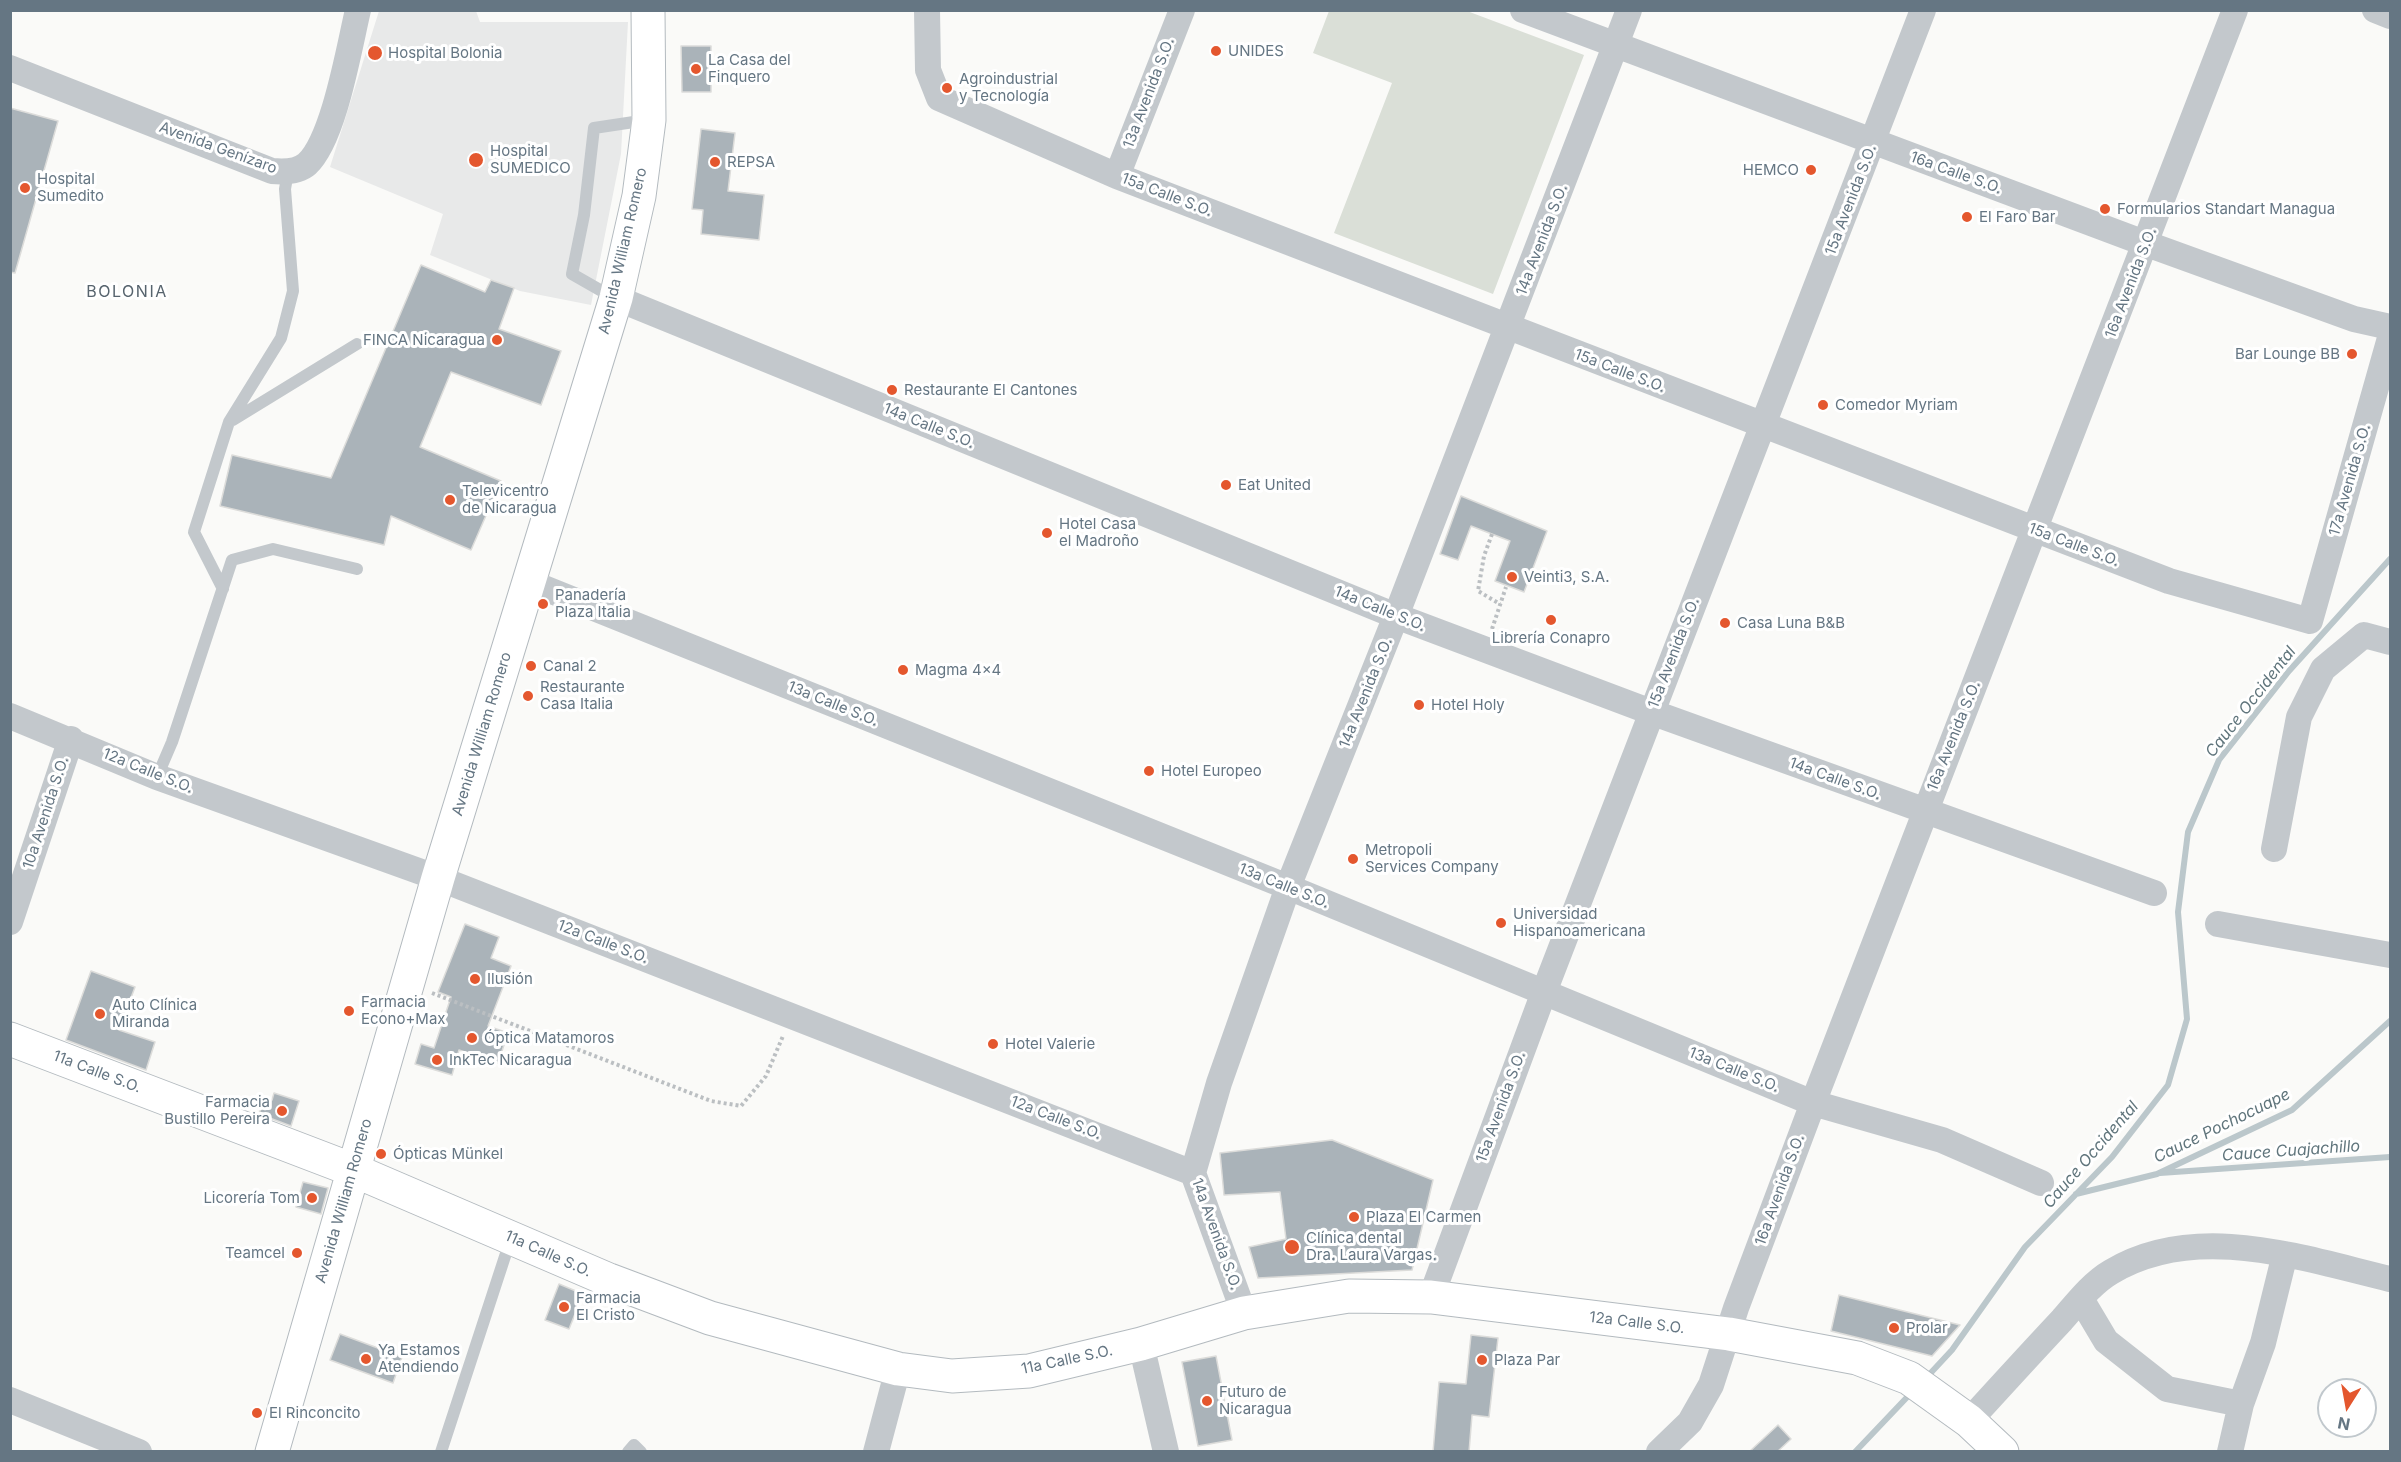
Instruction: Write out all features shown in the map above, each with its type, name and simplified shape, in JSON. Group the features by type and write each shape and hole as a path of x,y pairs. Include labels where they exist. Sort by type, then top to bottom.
{"street":[{"name":"Avenida Genízaro","path":"10,68 272,171 288,172 306,165 321,146 333,111 358,10"},
{"name":"Avenida William Romero","path":"272,1452 438,878 615,298 639,196 648,120 648,10"},
{"name":"15a Calle S.O.","path":"927,10 928,70 939,98 1117,176 2035,530 2169,581 2310,621"},
{"name":"13a Avenida S.O.","path":"1117,176 1182,10"},
{"name":"16a Calle S.O.","path":"1524,10 2147,244 2355,319 2391,327"},
{"name":"14a Avenida S.O.","path":"1244,1312 1193,1173 1219,1083 1288,887 1508,328 1629,10"},
{"name":"15a Avenida S.O.","path":"1431,1297 1651,712 1923,10"},
{"name":"16a Avenida S.O.","path":"1659,1452 1690,1422 1712,1385 1736,1308 1812,1103 2147,244 2235,10"},
{"path":"2375,10 2391,16"},
{"name":"14a Calle S.O.","path":"615,298 1396,616 1651,712 2154,893"},
{"name":"17a Avenida S.O.","path":"2310,621 2391,338"},
{"name":"13a Calle S.O.","path":"529,582 1288,887 1812,1103 1942,1140 2041,1183"},
{"path":"2274,849 2299,717 2324,669 2364,635 2391,642"},
{"name":"12a Calle S.O.","path":"10,716 71,739 157,777 438,878 1193,1173"},
{"name":"10a Avenida S.O.","path":"10,922 71,739"},
{"path":"2218,924 2391,955"},
{"name":"11a Calle S.O.","path":"10,1039 353,1170 609,1280 710,1318 898,1369 952,1376 1029,1371 1141,1344 1244,1312"},
{"path":"1969,1421 2081,1299 2109,1272 2154,1252 2226,1245 2285,1254 2391,1279"},
{"path":"2230,1452 2241,1404 2263,1342 2285,1254"},
{"name":"12a Calle S.O.","path":"1244,1312 1349,1296 1431,1297 1729,1334 1857,1358 1909,1378 1969,1421 2002,1452"},
{"path":"2081,1299 2106,1341 2167,1389 2241,1404"},
{"path":"1141,1344 1166,1452"},
{"path":"876,1452 898,1369"},
{"path":"10,1401 139,1452"}],"lane":[{"path":"615,298 572,274 584,215 594,128 648,120"},
{"path":"223,589 194,532 229,422 280,338 293,291 285,189 288,172"},
{"path":"229,422 357,344"},
{"path":"157,777 172,742 232,560 273,549 357,569"},
{"path":"441,1452 511,1237"},
{"path":"628,1452 634,1444 641,1452"}],"path":[{"path":"1492,534 1484,556 1478,591 1500,604"},
{"path":"1485,649 1506,587"},
{"path":"407,984 711,1101 741,1106 766,1076 791,1016"}],"shaded area":[{"name":"Hospital SUMEDICO","path":"379,11 476,11 480,22 628,22 621,154 591,305 520,291 430,255 443,214 330,167"},
{"path":"1329,11 1467,11 1584,55 1493,294 1334,233 1392,83 1313,53"}],"building":[{"name":"La Casa del Finquero","path":"681,46 711,46 711,92 682,92"},
{"name":"Hospital Sumedito","path":"10,108 58,121 15,273 10,272"},
{"name":"REPSA","path":"701,129 735,133 728,191 764,195 759,240 701,234 703,210 692,209"},
{"path":"421,265 485,292 491,280 514,288 499,329 561,351 541,405 451,372 420,447 501,481 471,550 391,516 384,545 220,506 232,455 331,478"},
{"path":"1461,496 1547,531 1524,592 1495,581 1510,541 1471,526 1458,560 1440,554"},
{"path":"465,924 499,937 491,958 511,966 488,1026 508,1033 498,1063 459,1050 452,1075 415,1064 421,1044 434,1048 451,997 438,992"},
{"name":"Auto Clínica Miranda","path":"91,971 135,987 119,1030 155,1042 146,1070 66,1040"},
{"name":"Farmacia Bustillo Pereira","path":"274,1093 299,1101 291,1126 259,1114 265,1098 272,1100"},
{"name":"Plaza El Carmen","path":"1332,1140 1433,1180 1412,1270 1258,1278 1249,1247 1286,1239 1280,1192 1224,1195 1220,1153"},
{"name":"Licorería Tom","path":"303,1182 328,1188 321,1214 296,1207"},
{"name":"Farmacia El Cristo","path":"559,1284 583,1294 569,1329 545,1320"},
{"name":"Prolar","path":"1839,1295 1960,1325 1932,1356 1831,1331"},
{"name":"Ya Estamos Atendiendo","path":"340,1334 402,1357 393,1383 330,1360"},
{"name":"Plaza Par","path":"1471,1335 1498,1338 1489,1417 1472,1415 1469,1452 1433,1452 1439,1382 1466,1384"},
{"name":"Futuro de Nicaragua","path":"1216,1356 1232,1440 1198,1446 1182,1362"},
{"path":"1778,1425 1791,1439 1777,1452 1749,1452"}],"waterway":[{"name":"Cauce Occidental","path":"1926,1378 1952,1350 2025,1247 2112,1157 2168,1085 2187,1019 2178,912 2188,832 2219,760 2289,671 2390,559"},
{"name":"Cauce Pochocuape","path":"2076,1194 2157,1174 2292,1110 2390,1021"},
{"name":"Cauce Cuajachillo","path":"2160,1173 2390,1157"},
{"name":"Cauce Occidental","path":"1855,1452 1912,1392"}],"place":[{"name":"UNIDES","path":"1216,51"},
{"name":"Hospital Bolonia","path":"375,53"},
{"name":"La Casa del Finquero","path":"696,69"},
{"name":"Agroindustrial y Tecnología","path":"947,88"},
{"name":"Hospital SUMEDICO","path":"476,160"},
{"name":"REPSA","path":"715,162"},
{"name":"HEMCO","path":"1811,170"},
{"name":"Hospital Sumedito","path":"25,188"},
{"name":"Formularios Standart Managua","path":"2105,209"},
{"name":"El Faro Bar","path":"1967,217"},
{"name":"FINCA Nicaragua","path":"497,340"},
{"name":"Bar Lounge BB","path":"2352,354"},
{"name":"Restaurante El Cantones","path":"892,390"},
{"name":"Comedor Myriam","path":"1823,405"},
{"name":"Eat United","path":"1226,485"},
{"name":"Televicentro de Nicaragua","path":"450,500"},
{"name":"Hotel Casa el Madroño","path":"1047,533"},
{"name":"Veinti3, S.A.","path":"1512,577"},
{"name":"Panadería Plaza Italia","path":"543,604"},
{"name":"Librería Conapro","path":"1551,620"},
{"name":"Casa Luna B&B","path":"1725,623"},
{"name":"Canal 2","path":"531,666"},
{"name":"Magma 4x4","path":"903,670"},
{"name":"Restaurante Casa Italia","path":"528,696"},
{"name":"Hotel Holy","path":"1419,705"},
{"name":"Hotel Europeo","path":"1149,771"},
{"name":"Metropoli Services Company","path":"1353,859"},
{"name":"Universidad Hispanoamericana","path":"1501,923"},
{"name":"Ilusión","path":"475,979"},
{"name":"Farmacia Econo+Max","path":"349,1011"},
{"name":"Auto Clínica Miranda","path":"100,1014"},
{"name":"Óptica Matamoros","path":"472,1038"},
{"name":"Hotel Valerie","path":"993,1044"},
{"name":"InkTec Nicaragua","path":"437,1060"},
{"name":"Farmacia Bustillo Pereira","path":"282,1111"},
{"name":"Ópticas Münkel","path":"381,1154"},
{"name":"Licorería Tom","path":"312,1198"},
{"name":"Plaza El Carmen","path":"1354,1217"},
{"name":"Clínica dental Dra. Laura Vargas.","path":"1292,1247"},
{"name":"Teamcel","path":"297,1253"},
{"name":"Farmacia El Cristo","path":"564,1307"},
{"name":"Prolar","path":"1894,1328"},
{"name":"Ya Estamos Atendiendo","path":"366,1359"},
{"name":"Plaza Par","path":"1482,1360"},
{"name":"Futuro de Nicaragua","path":"1207,1401"},
{"name":"El Rinconcito","path":"257,1413"}],"district":[{"name":"BOLONIA","path":"127,292"}]}
